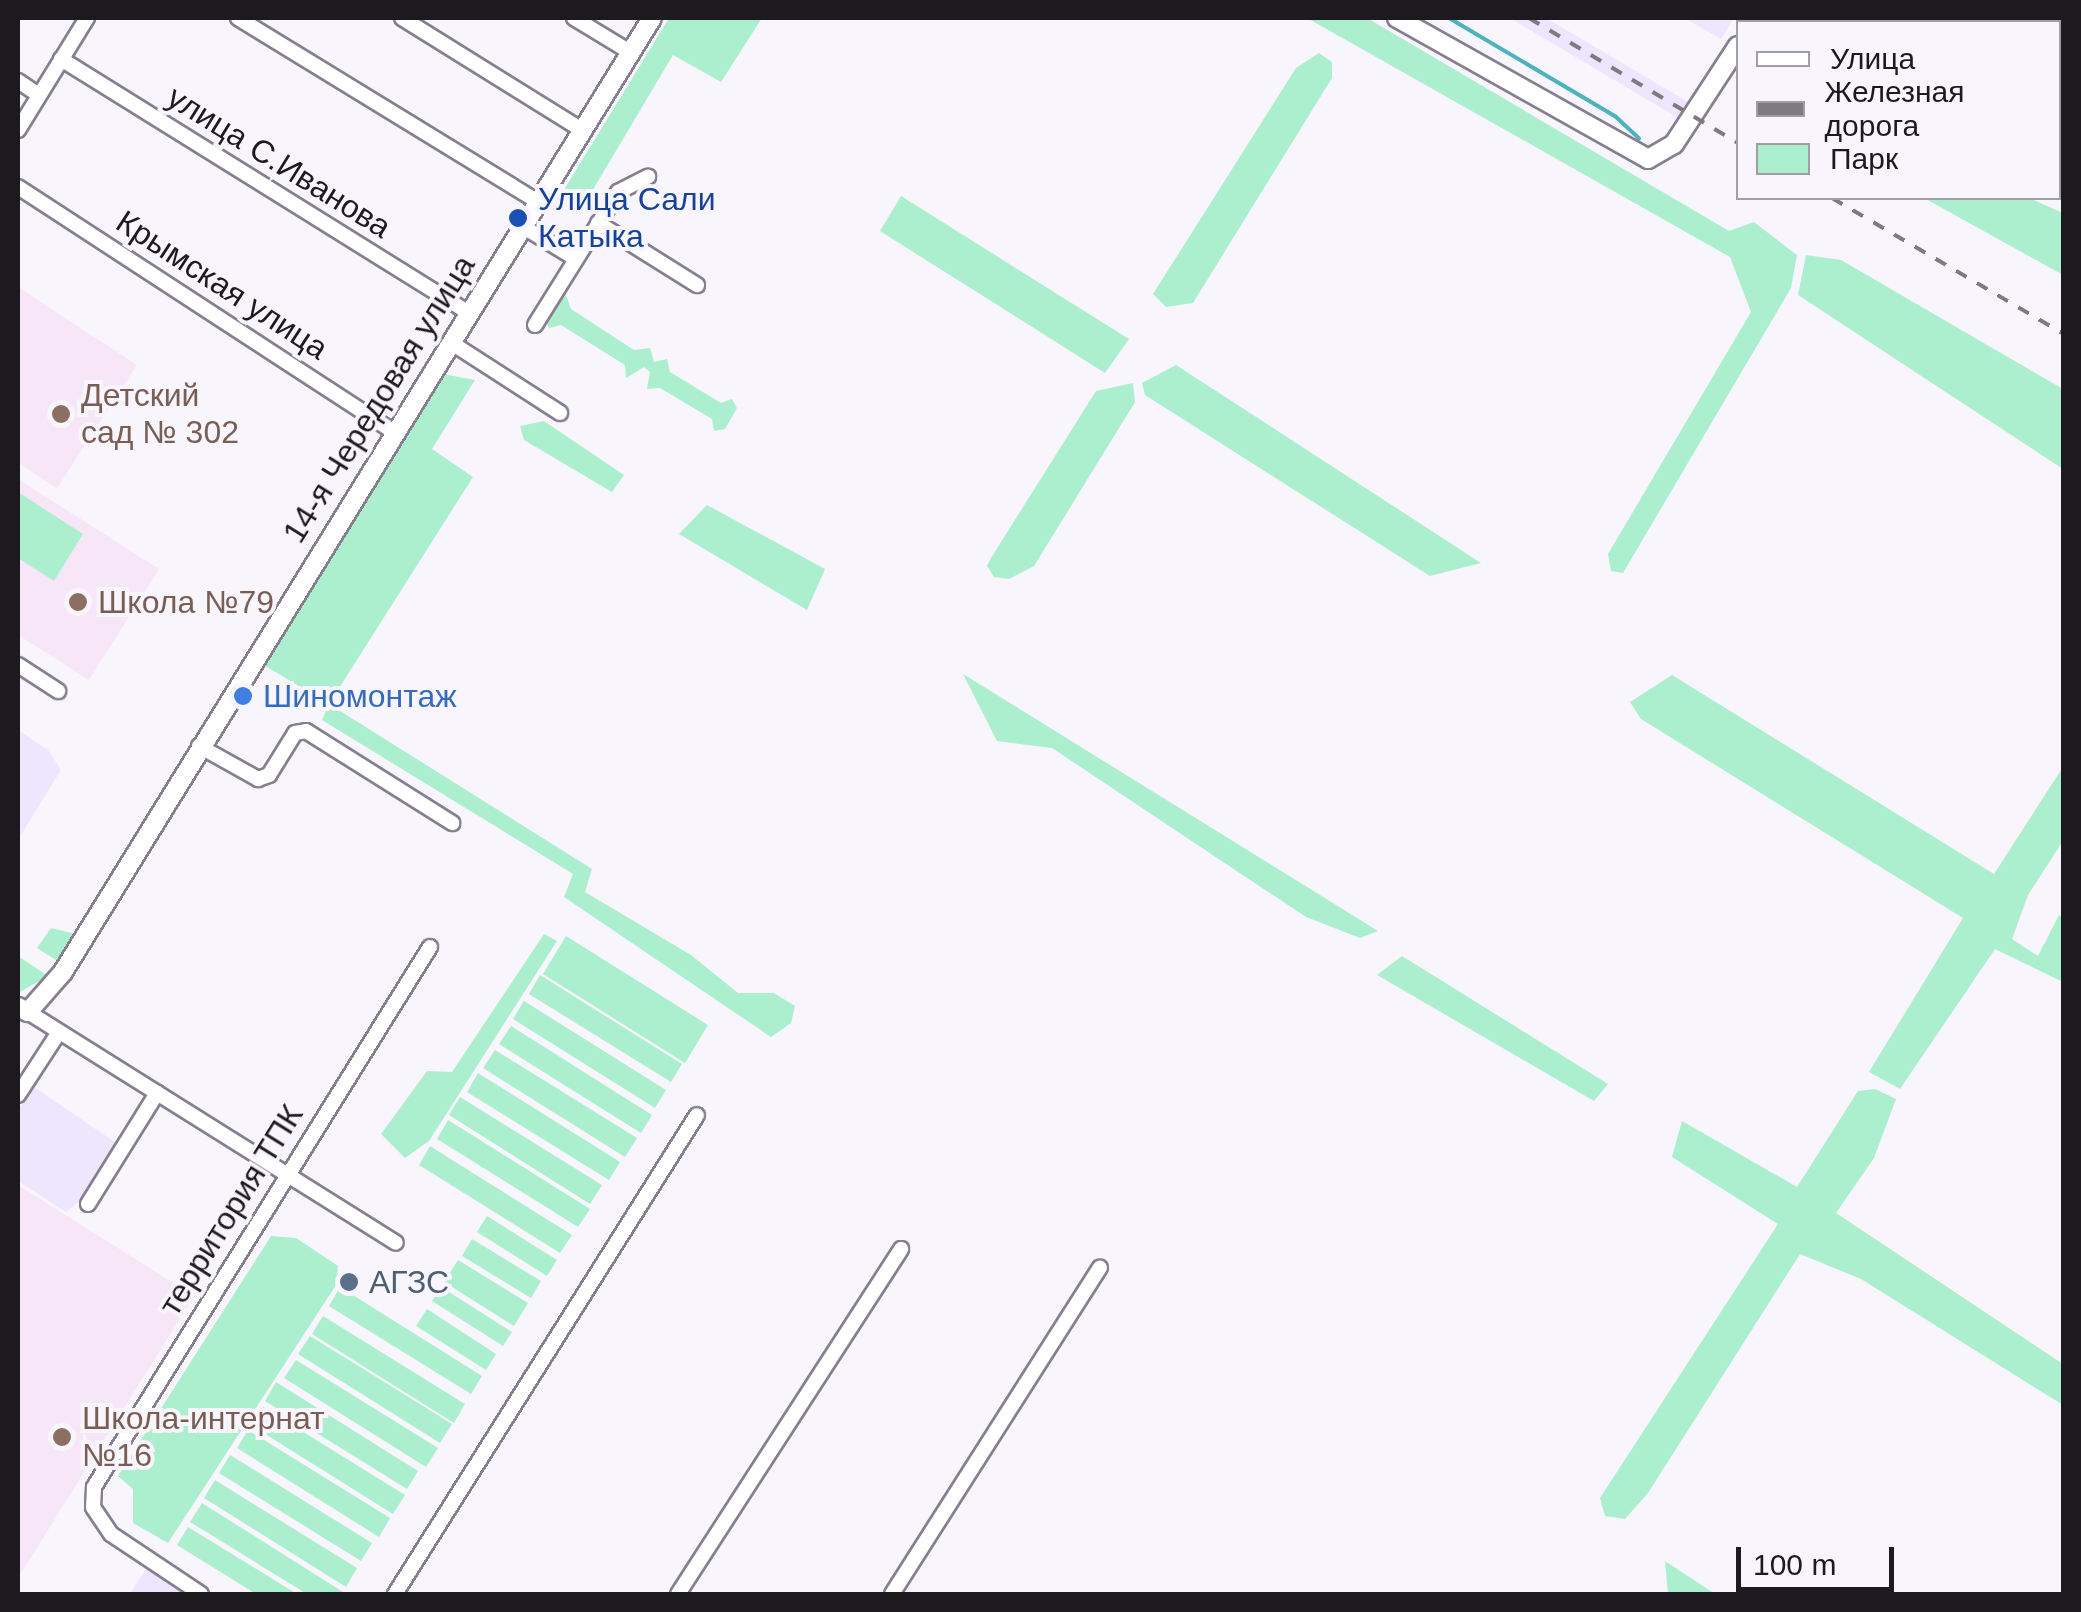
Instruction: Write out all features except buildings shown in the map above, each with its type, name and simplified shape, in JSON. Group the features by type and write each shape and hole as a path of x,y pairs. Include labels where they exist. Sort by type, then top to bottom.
{"main road":[{"name":"14-я Чередовая улица","path":"22,1009 63,972 199,746 652,18"},
{"path":"1397,18 1637,156 1672,154 1736,49"}],"street":[{"path":"238,18 537,201"},
{"path":"402,18 582,130"},
{"path":"574,18 630,52"},
{"path":"18,130 82,20"},
{"name":"улица С.Иванова","path":"62,60 468,312"},
{"path":"18,82 39,95"},
{"path":"535,325 618,192 648,177"},
{"name":"Крымская улица","path":"18,186 394,432"},
{"path":"598,223 697,285"},
{"path":"522,226 576,259"},
{"path":"450,342 560,413"},
{"path":"18,664 58,690"},
{"path":"199,746 258,779 269,775 296,733 306,732 452,823"},
{"name":"территория ТПК","path":"201,1594 111,1534 93,1508 100,1471 430,947"},
{"path":"22,1009 396,1243"},
{"path":"18,1095 59,1032"},
{"path":"88,1204 157,1093"},
{"path":"395,1594 697,1115"},
{"path":"678,1594 901,1249"},
{"path":"892,1594 1100,1268"}],"shaded area":[{"path":"1510,18 1546,18 1693,105 1683,121"},
{"path":"1684,18 1734,18 1721,39"},
{"name":"Детский сад № 302","path":"18,287 137,365 57,488 18,463"},
{"name":"Школа №79","path":"18,479 159,569 89,680 18,635"},
{"path":"18,730 49,751 61,770 20,836"},
{"path":"34,1087 119,1145 90,1192 66,1212 18,1181 18,1110"},
{"name":"Школа-интернат №16","path":"18,1185 194,1296 18,1578"},
{"path":"149,1564 195,1594 130,1594"}],"green space":[{"path":"669,18 762,18 721,82 673,55 582,208 565,188"},
{"path":"1307,18 1367,18 1729,231 1754,222 1797,255 1791,288 1623,573 1611,571 1608,554 1751,312 1730,257"},
{"path":"2063,43 2063,178 2061,177"},
{"path":"1319,53 1332,62 1332,78 1193,303 1166,307 1153,294 1296,68"},
{"path":"901,196 1129,339 1105,373 880,231"},
{"path":"1928,200 2034,200 2063,213 2063,275"},
{"path":"1806,255 1841,260 2063,389 2063,469 1798,295"},
{"path":"566,295 571,309 634,350 650,348 654,362 667,359 670,372 721,403 732,399 737,408 725,429 714,431 712,419 660,388 647,389 650,372 644,367 626,378 625,365 561,325 549,328 545,321"},
{"path":"1176,365 1481,563 1430,576 1145,395 1142,383"},
{"path":"443,374 475,380 432,449 473,477 329,704 262,664"},
{"path":"1133,383 1135,402 1034,566 1009,579 994,577 987,566 991,558 1096,391"},
{"path":"544,421 624,475 612,492 524,440 520,426"},
{"path":"18,492 83,534 54,581 18,558"},
{"path":"707,505 825,569 807,610 679,534"},
{"path":"963,674 1378,931 1360,938 1306,917 1052,748 997,741"},
{"path":"1672,675 1994,874 2063,767 2063,841 2028,895 2012,939 2038,956 2059,915 2063,918 2063,982 1995,949 1900,1089 1869,1072 1963,918 1641,719 1630,702"},
{"path":"329,704 592,869 585,892 691,955 738,993 774,993 795,1006 791,1023 771,1037 564,897 573,874 322,720"},
{"path":"51,928 76,934 59,962 37,948"},
{"path":"544,934 557,941 429,1141 405,1158 381,1134 427,1071 452,1072"},
{"path":"566,936 708,1025 685,1063 543,974"},
{"path":"18,956 48,976 18,993"},
{"path":"1402,956 1608,1084 1594,1101 1377,975"},
{"path":"540,975 682,1064 671,1082 529,994"},
{"path":"524,1001 666,1090 655,1108 513,1019"},
{"path":"511,1026 652,1115 641,1133 499,1044"},
{"path":"495,1050 637,1138 625,1157 483,1068"},
{"path":"478,1073 620,1162 609,1180 467,1092"},
{"path":"1875,1089 1896,1099 1874,1158 1836,1213 2063,1364 2063,1405 1861,1279 1800,1254 1648,1493 1625,1519 1605,1516 1600,1498 1778,1224 1672,1157 1682,1121 1797,1187 1858,1091"},
{"path":"460,1097 602,1185 590,1204 449,1115"},
{"path":"448,1120 590,1209 578,1227 437,1139"},
{"path":"430,1146 572,1235 560,1253 419,1165"},
{"path":"487,1216 557,1260 547,1276 477,1232"},
{"path":"271,1236 296,1238 338,1266 336,1285 168,1543 133,1523 133,1489 118,1476"},
{"path":"472,1239 541,1281 531,1298 462,1256"},
{"path":"458,1260 528,1303 514,1326 444,1282"},
{"path":"340,1287 482,1376 471,1394 329,1306"},
{"path":"441,1287 512,1332 503,1346 432,1301"},
{"path":"427,1309 496,1354 486,1370 416,1326"},
{"path":"323,1316 465,1404 454,1423 312,1334"},
{"path":"310,1336 452,1424 440,1443 298,1354"},
{"path":"296,1360 438,1448 426,1467 284,1378"},
{"path":"276,1382 418,1471 407,1489 265,1401"},
{"path":"263,1407 405,1495 393,1514 251,1425"},
{"path":"248,1430 390,1518 379,1537 237,1448"},
{"path":"230,1455 372,1543 361,1561 219,1473"},
{"path":"215,1480 357,1568 346,1587 204,1498"},
{"path":"202,1503 342,1594 307,1594 190,1522"},
{"path":"188,1527 297,1594 256,1594 177,1545"},
{"path":"1665,1561 1715,1594 1668,1594"}],"waterway":[{"path":"1449,18 1615,116 1639,138"}],"railway":[{"path":"1529,18 1736,142"},
{"path":"1835,200 2064,334"}],"place":[{"name":"Улица Сали Катыка","path":"518,218"},
{"name":"Детский сад № 302","path":"61,414"},
{"name":"Школа №79","path":"78,602"},
{"name":"Шиномонтаж","path":"243,696"},
{"name":"АГЗС","path":"349,1282"},
{"name":"Школа-интернат №16","path":"62,1437"}]}
